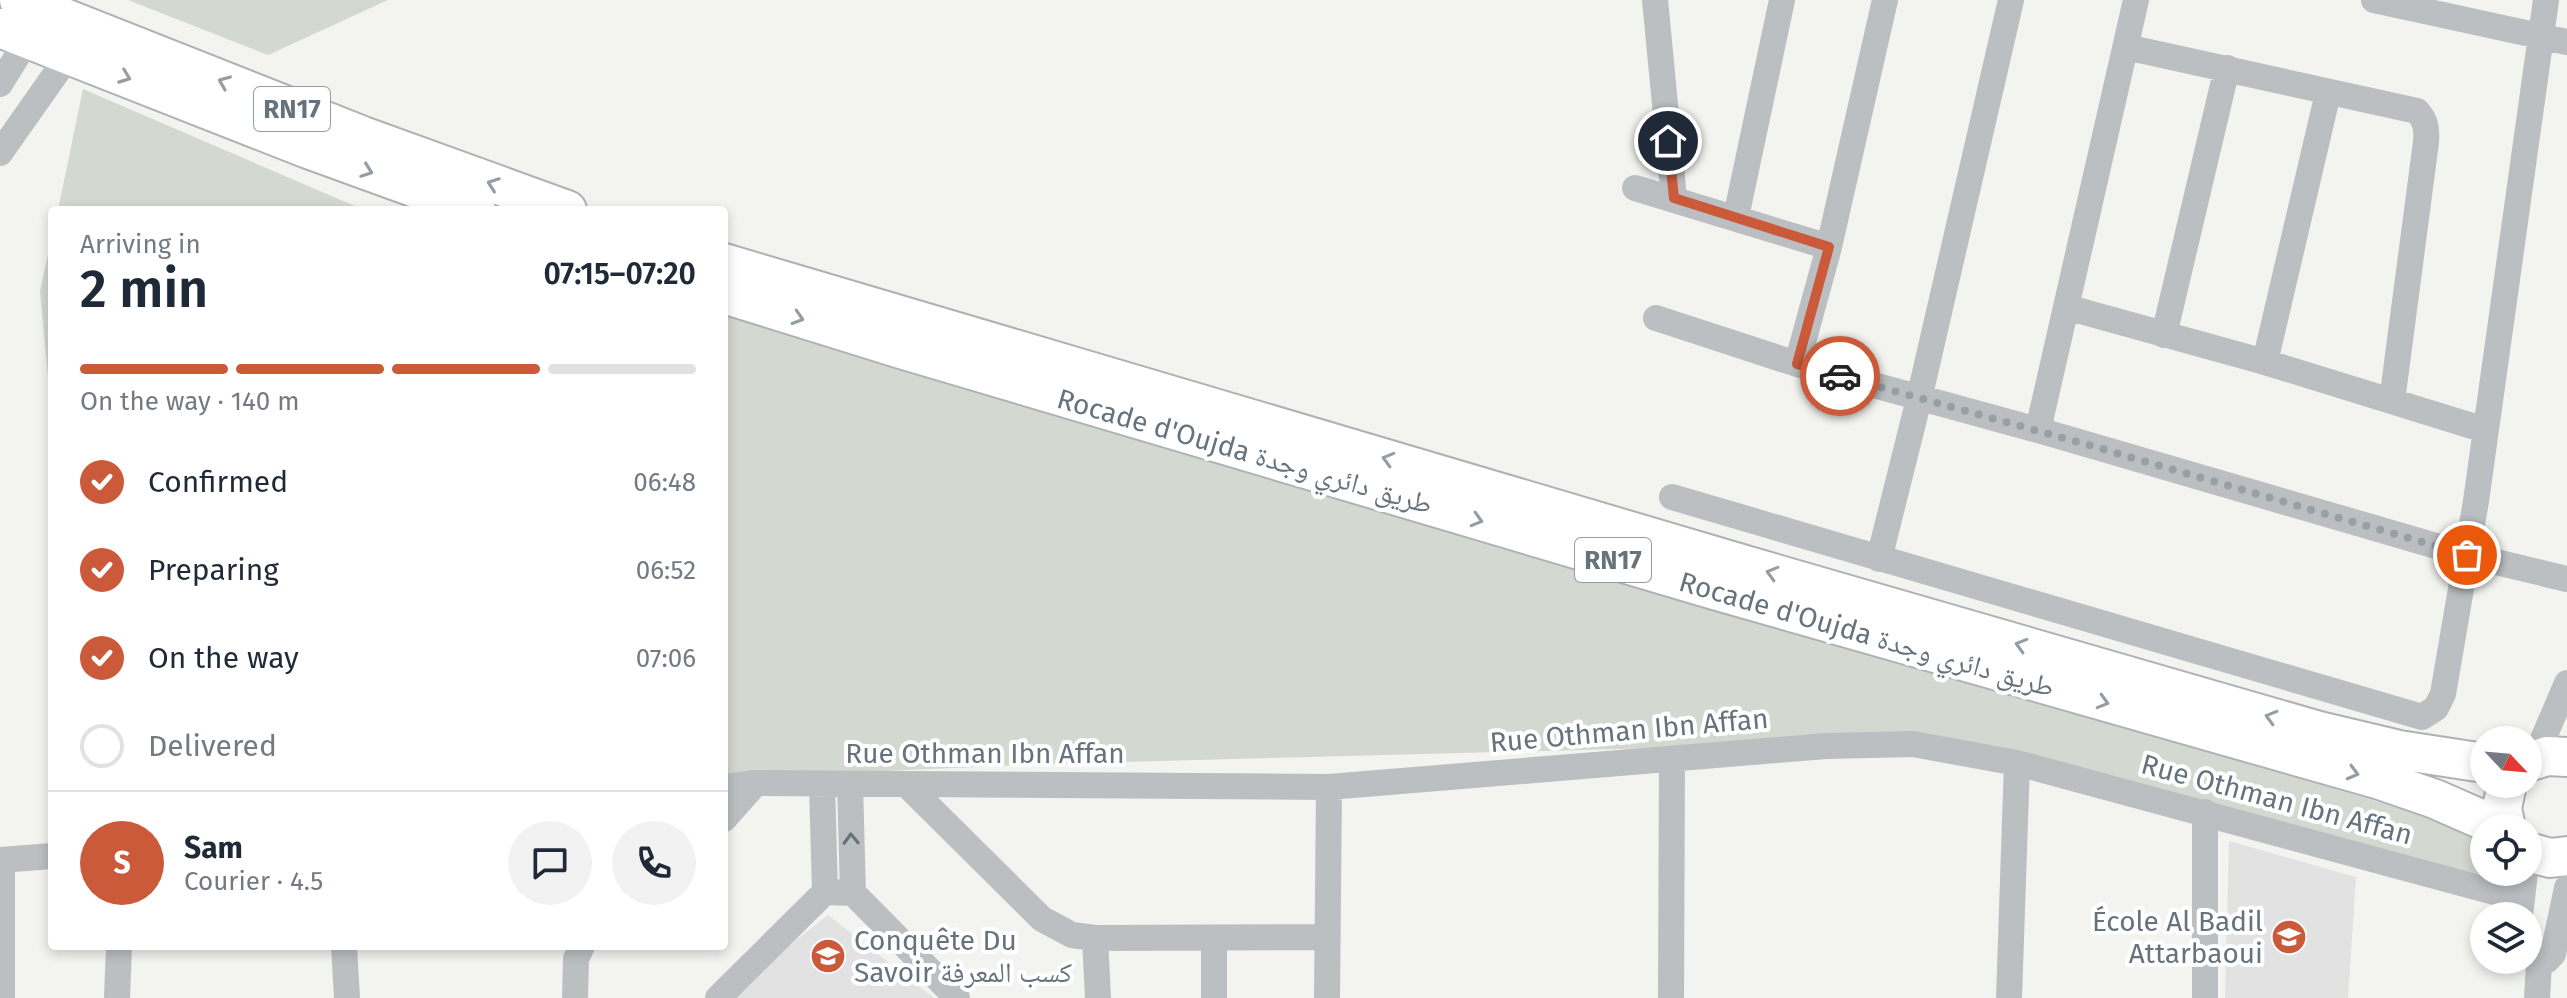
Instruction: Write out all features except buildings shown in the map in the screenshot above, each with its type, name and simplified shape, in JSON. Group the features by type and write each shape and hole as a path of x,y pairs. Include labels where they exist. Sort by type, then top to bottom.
{"highway":[{"name":"RN17","path":"19,0 348,131 556,206"},
{"name":"RN17","path":"14,33 465,206"},
{"name":"Rocade d'Oujda طريق دائري وجدة","path":"728,264 2319,731 2399,750 2470,761"},
{"name":"Rocade d'Oujda طريق دائري وجدة","path":"728,295 1696,585 2380,780 2471,814"},
{"path":"2542,856 2567,856"}],"street":[{"path":"1655,0 1674,198"},
{"path":"1736,217 1782,0"},
{"path":"1879,559 2011,0"},
{"path":"2038,430 2136,0"},
{"path":"2374,0 2554,39"},
{"path":"1672,497 2422,717 2436,708 2443,694 2485,430 2554,39 2546,0"},
{"path":"1797,364 1829,247 1881,1"},
{"path":"14,33 2,77 44,89"},
{"path":"2126,47 2417,111 2426,126 2426,142 2392,401"},
{"path":"0,153 69,55"},
{"path":"2164,335 2227,68"},
{"path":"2265,362 2328,93"},
{"path":"1635,188 1829,247"},
{"path":"2066,307 2265,362 2485,430"},
{"path":"1656,318 1797,364 1919,399 2038,430 2467,555 2567,579"},
{"path":"2543,759 2567,683"},
{"name":"Rue Othman Ibn Affan","path":"728,786 756,783 1329,787 1826,746 1913,744 2017,763 2205,812 2503,902"},
{"path":"1671,998 1672,759"},
{"path":"2009,998 2017,763"},
{"path":"728,814 756,783"},
{"path":"822,784 825,892"},
{"path":"850,784 853,893 957,998"},
{"path":"908,786 1042,919 1072,935 1095,938 1327,937"},
{"path":"1327,998 1329,787"},
{"path":"2205,812 2205,998"},
{"path":"2,998 1,860 48,856"},
{"path":"2542,961 2546,961 2556,945 2567,888"},
{"path":"718,998 825,892 853,893"},
{"path":"1095,938 1098,998"},
{"path":"1214,938 1214,998"},
{"path":"117,998 119,950"},
{"path":"344,950 347,998"},
{"path":"575,998 576,959 580,950"},
{"path":"2534,974 2537,998"}],"shaded area":[{"path":"128,0 388,0 268,55"},
{"path":"83,89 355,206 59,206"},
{"path":"48,254 48,376 40,291"},
{"path":"728,316 2470,829 2470,872 1918,741 1047,764 728,778"},
{"name":"École Al Badil Attarbaoui","path":"2229,841 2356,877 2348,998 2225,998"},
{"name":"Conquête Du Savoir كسب المعرفة","path":"828,915 934,998 723,998"}],"way so far":[{"path":"1840,376 2038,430 2467,555"}],"place":[{"name":"École Al Badil Attarbaoui","path":"2289,937"},
{"name":"Conquête Du Savoir كسب المعرفة","path":"828,956"}],"route":[{"path":"1668,141 1674,198 1829,247 1797,364 1840,376"}]}
